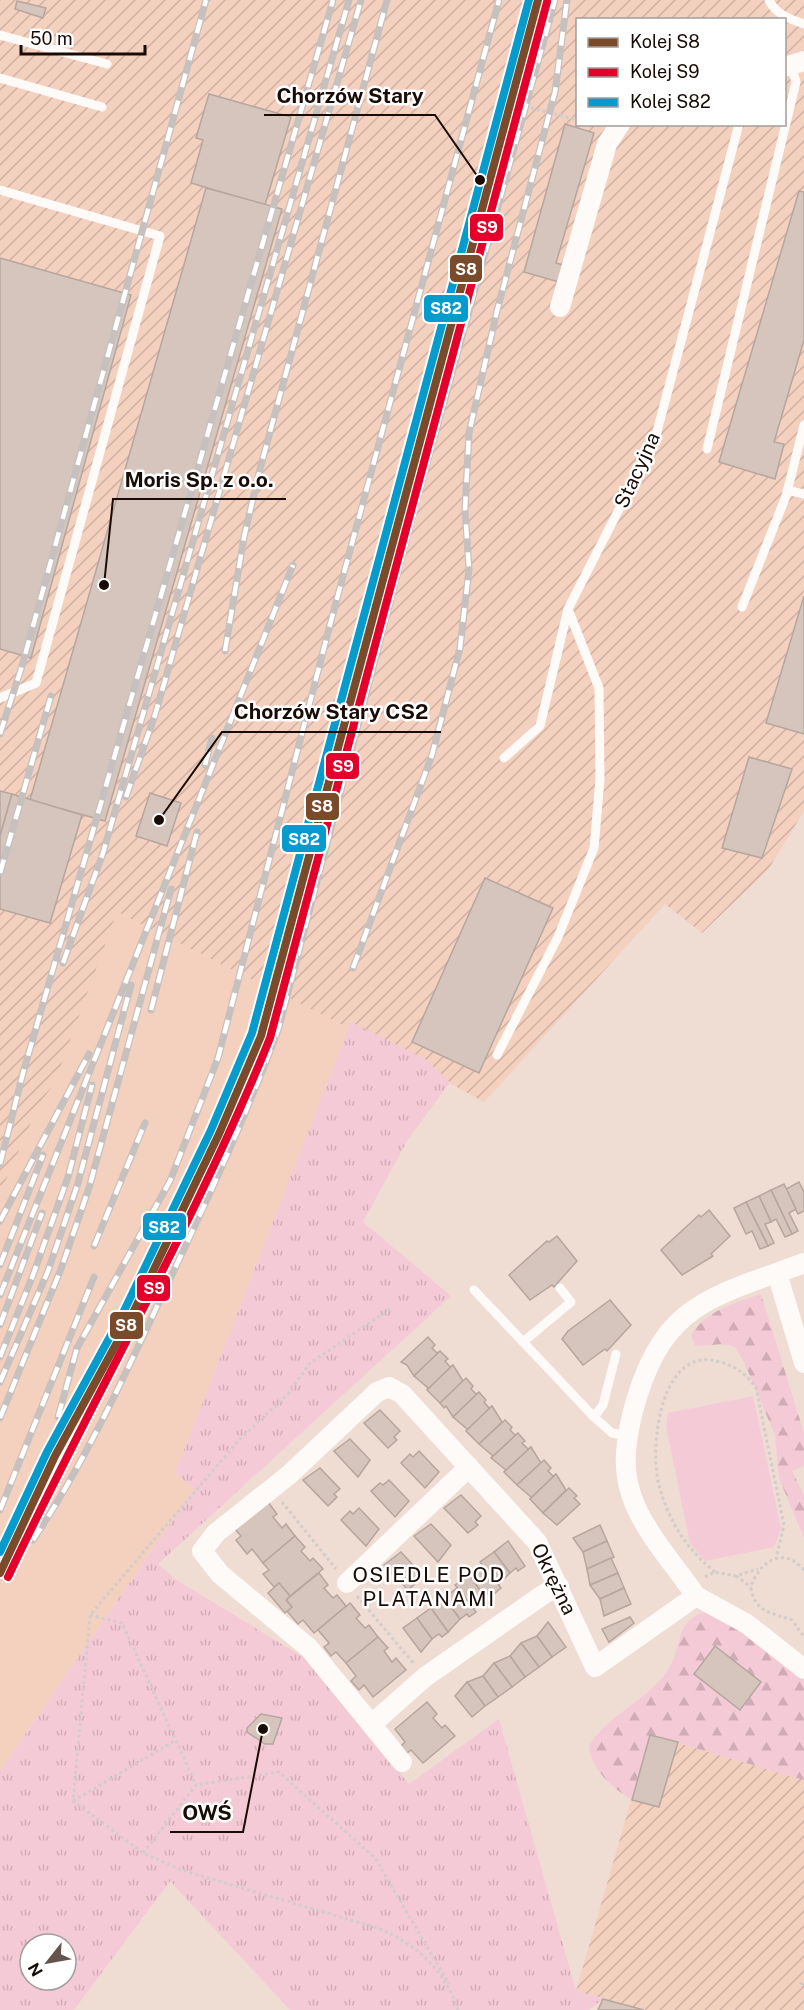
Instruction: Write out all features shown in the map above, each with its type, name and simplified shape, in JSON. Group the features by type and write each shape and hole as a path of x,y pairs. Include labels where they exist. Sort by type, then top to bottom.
{"street":[{"path":"560,307 607,144 619,126"},
{"path":"804,1263 708,1299 672,1328 655,1350 645,1370 627,1436 626,1476 640,1517 696,1588 747,1624 804,1669"},
{"path":"777,1273 804,1363"},
{"name":"Okrężna","path":"372,1724 309,1648 220,1574 202,1551 216,1533 290,1474 377,1392 389,1387 402,1394 527,1528 537,1542 559,1586 595,1667 696,1588"},
{"path":"347,1582 469,1467"},
{"path":"402,1761 372,1724 425,1677 544,1594 559,1586"}],"lane":[{"path":"769,0 772,8 785,17 804,24"},
{"path":"0,34 107,64"},
{"path":"786,120 795,82 793,64"},
{"path":"0,78 102,107"},
{"name":"Stacyjna","path":"504,758 540,726 568,609 655,439 738,126"},
{"path":"707,449 784,126"},
{"path":"0,190 160,236 36,683 0,698"},
{"path":"742,607 787,490 804,425"},
{"path":"787,490 804,494"},
{"path":"497,1055 558,937 594,849 600,779 599,688 568,609"},
{"path":"523,1342 571,1302 560,1288"},
{"path":"474,1290 594,1417 612,1433 627,1436"},
{"path":"594,1417 603,1405 616,1354"}],"path":[{"path":"489,129 497,99 576,119"},
{"path":"73,1801 90,1615 239,1440 288,1394 310,1363 390,1309"},
{"path":"776,1558 784,1525 756,1388 747,1374 727,1364 715,1361 700,1362 684,1368 666,1391 655,1458 658,1483 666,1506 682,1539 695,1557 715,1572 736,1576 751,1587 760,1608 775,1617 792,1620 804,1637"},
{"path":"736,1576 758,1569 776,1558 788,1558 804,1570"},
{"path":"751,1587 758,1569"},
{"path":"696,1588 715,1572"},
{"path":"90,1615 122,1623 196,1785"},
{"path":"73,1801 176,1740"},
{"path":"143,1853 196,1785 279,1772 375,1858 429,1948 452,1991 458,2010"},
{"path":"73,1801 143,1853 181,1870 385,1930 423,1954 452,1991"}],"shaded area":[{"path":"0,0 804,0 804,811 768,870 702,933 665,904 484,1102 357,1032 117,912 54,1084 39,1104 0,1194"},
{"path":"576,23 578,126 440,817 175,1473 194,1489 0,1771 0,1194 50,1078 200,631"},
{"path":"650,1735 804,1780 804,2010 644,2010 576,1991"}],"green space":[{"path":"351,1022 425,1059 450,1082 407,1141 363,1222 451,1296 158,1564 175,1579 303,1657 409,1784 499,1719 576,1991 603,1999 589,2010 290,2010 170,1881 74,2010 0,2010 0,1771 194,1489 175,1473"},
{"path":"761,1294 804,1433 804,1466 792,1471 804,1495 804,1538 779,1478 775,1435 744,1362 735,1347 720,1344 695,1346 691,1335 713,1313"},
{"path":"753,1396 781,1528 774,1547 705,1561 690,1543 666,1426 668,1413"},
{"path":"712,1611 804,1679 804,1780 651,1735 632,1800 604,1778 591,1756 589,1747 603,1728 648,1692 666,1673 676,1653 681,1634 691,1619 699,1614"}],"building":[{"path":"17,1 46,8 43,18 15,9"},
{"path":"209,94 291,117 265,205 191,183 203,140 196,138"},
{"path":"565,124 594,133 556,263 563,265 559,282 524,272"},
{"path":"206,188 282,209 105,821 30,800"},
{"path":"799,191 804,192 804,340 774,442 784,444 775,479 719,462"},
{"path":"0,258 131,295 31,658 0,649"},
{"path":"804,596 804,734 766,723"},
{"path":"749,757 792,769 762,858 722,848"},
{"path":"0,791 12,794 0,836"},
{"path":"150,793 181,803 167,846 136,836"},
{"path":"12,794 82,815 50,923 0,909 0,836"},
{"path":"485,878 553,908 479,1073 412,1042"},
{"path":"799,1182 804,1192 804,1211 798,1214 786,1189"},
{"path":"784,1184 796,1209 789,1213 798,1231 792,1234 771,1190"},
{"path":"771,1190 792,1234 785,1237 776,1219 771,1222 759,1196"},
{"path":"759,1196 771,1222 765,1224 774,1243 768,1246 746,1202"},
{"path":"746,1202 768,1246 760,1249 752,1231 746,1234 734,1208"},
{"path":"709,1210 730,1236 711,1254 713,1256 682,1275 661,1250 699,1215 701,1217"},
{"path":"557,1236 577,1261 554,1287 552,1285 530,1300 509,1275 547,1241"},
{"path":"610,1300 631,1325 607,1351 605,1349 583,1365 562,1339 568,1331"},
{"path":"428,1337 435,1345 432,1348 437,1353 440,1351 414,1376 407,1365 401,1362"},
{"path":"440,1351 448,1359 445,1361 450,1367 453,1365 427,1390 428,1388 414,1376"},
{"path":"453,1365 463,1381 440,1403 427,1390"},
{"path":"466,1378 473,1386 471,1389 476,1394 479,1392 453,1417 446,1406 444,1408 440,1403"},
{"path":"479,1392 489,1408 492,1406 466,1431 467,1429 453,1417"},
{"path":"492,1406 502,1422 479,1444 466,1431"},
{"path":"380,1410 400,1431 394,1437 397,1440 388,1448 364,1423"},
{"path":"505,1420 512,1427 510,1430 515,1435 518,1433 491,1458 493,1456 479,1444"},
{"path":"518,1433 525,1441 522,1443 528,1449 531,1447 504,1472 506,1470 491,1458"},
{"path":"350,1439 370,1460 358,1477 334,1451"},
{"path":"531,1447 541,1463 517,1485 504,1472"},
{"path":"419,1451 439,1472 425,1488 401,1463 410,1454 413,1457"},
{"path":"544,1460 551,1468 548,1471 553,1476 556,1474 530,1499 531,1497 517,1485"},
{"path":"320,1468 340,1489 334,1494 337,1497 328,1506 303,1480"},
{"path":"556,1474 566,1490 543,1513 530,1499"},
{"path":"389,1480 409,1501 395,1517 371,1491 380,1483 383,1485"},
{"path":"569,1488 577,1496 574,1498 580,1504 557,1525 543,1513"},
{"path":"461,1495 481,1516 475,1522 478,1525 468,1533 444,1508"},
{"path":"268,1502 277,1514 273,1517 282,1528 286,1524 295,1536 263,1563 252,1549 247,1554 236,1540 241,1536 235,1529"},
{"path":"359,1508 379,1529 366,1546 341,1520 350,1511 353,1514"},
{"path":"431,1524 451,1545 438,1562 414,1536"},
{"path":"600,1525 607,1541 583,1552 573,1538"},
{"path":"295,1536 305,1547 301,1551 310,1561 313,1558 323,1569 290,1596 279,1583 274,1587 263,1574 269,1570 263,1563"},
{"path":"508,1541 525,1566 518,1571 516,1568 510,1573 494,1552"},
{"path":"607,1541 614,1557 587,1569 583,1552"},
{"path":"401,1552 421,1574 415,1579 417,1582 408,1590 384,1565"},
{"path":"494,1552 510,1573 498,1585 480,1562"},
{"path":"611,1558 618,1573 590,1585 587,1569"},
{"path":"482,1565 501,1588 494,1594 491,1591 484,1596 469,1575"},
{"path":"319,1573 328,1585 324,1588 333,1598 337,1595 346,1606 314,1633 303,1620 298,1624 287,1611 292,1607 286,1600"},
{"path":"618,1573 624,1588 600,1599 590,1585"},
{"path":"469,1575 484,1596 474,1609 455,1585"},
{"path":"279,1583 290,1596 286,1600 292,1607 285,1613 268,1593"},
{"path":"457,1588 476,1612 469,1617 467,1614 460,1619 444,1598"},
{"path":"624,1588 631,1604 604,1616 600,1599"},
{"path":"444,1598 460,1619 448,1632 431,1608"},
{"path":"350,1603 360,1615 356,1618 365,1628 369,1625 378,1637 346,1663 336,1652 331,1656 324,1647 329,1643 318,1630"},
{"path":"431,1608 448,1632 442,1637 439,1634 432,1639 417,1618"},
{"path":"630,1617 634,1623 609,1642 602,1629"},
{"path":"417,1618 432,1639 421,1652 403,1628"},
{"path":"548,1622 566,1647 552,1657 537,1636"},
{"path":"537,1636 552,1657 539,1667 521,1643"},
{"path":"378,1637 388,1648 384,1651 392,1662 396,1658 406,1670 373,1697 364,1685 359,1690 351,1681 356,1676 346,1663"},
{"path":"521,1643 539,1667 525,1677 510,1656"},
{"path":"715,1646 761,1682 740,1710 694,1674"},
{"path":"510,1656 525,1677 512,1687 494,1663"},
{"path":"494,1663 512,1687 498,1697 483,1676"},
{"path":"483,1676 498,1697 485,1706 467,1682"},
{"path":"467,1682 485,1706 472,1717 455,1696"},
{"path":"427,1702 437,1714 433,1718 442,1728 445,1725 455,1736 423,1763 411,1750 407,1753 401,1746 405,1742 395,1729"},
{"path":"261,1714 282,1718 273,1744 265,1744 247,1732 247,1728"},
{"path":"650,1735 678,1742 659,1807 632,1800"},
{"path":"603,1999 644,2010 598,2010"}],"tram line":[{"path":"800,1983 804,1985"}],"railway":[{"path":"0,734 22,666 206,0"},
{"path":"0,1164 23,1073 333,0"},
{"path":"63,963 103,853 349,0"},
{"path":"126,797 155,715 361,0"},
{"path":"225,651 244,537 260,469 387,0"},
{"path":"58,1417 77,1348 170,1181 218,1058 332,617 499,0"},
{"path":"33,1540 86,1452 132,1360 223,1164 279,1027 415,507 555,0"},
{"path":"353,968 432,755 460,648 469,569 465,510 469,433 497,311 555,92 567,0"},
{"path":"0,1295 293,565"},
{"path":"0,873 51,696"},
{"path":"205,765 212,738"},
{"path":"151,1010 197,832"},
{"path":"0,1418 61,1269 89,1188 171,889"},
{"path":"0,1382 48,1271 78,1183 131,985"},
{"path":"0,1221 89,1054"},
{"path":"0,1357 33,1275 68,1177 92,1085"},
{"path":"94,1246 145,1123"},
{"path":"0,1265 43,1155"},
{"path":"0,1325 42,1213"},
{"path":"0,1510 94,1277"}],"rail line":[{"name":"S82","path":"0,1552 47,1452 123,1313 211,1130 252,1033 529,0"},
{"name":"S8","path":"0,1573 55,1456 131,1317 219,1134 261,1036 538,0"},
{"name":"S9","path":"8,1577 177,1243 241,1107 270,1038 547,2"}],"place":[{"name":"Chorzów Stary","path":"480,180"},
{"name":"Moris Sp. z o.o.","path":"104,585"},
{"name":"Chorzów Stary CS2","path":"159,820"},
{"name":"OWŚ","path":"263,1729"}],"district":[{"name":"OSIEDLE POD PLATANAMI","path":"429,1586"}]}
